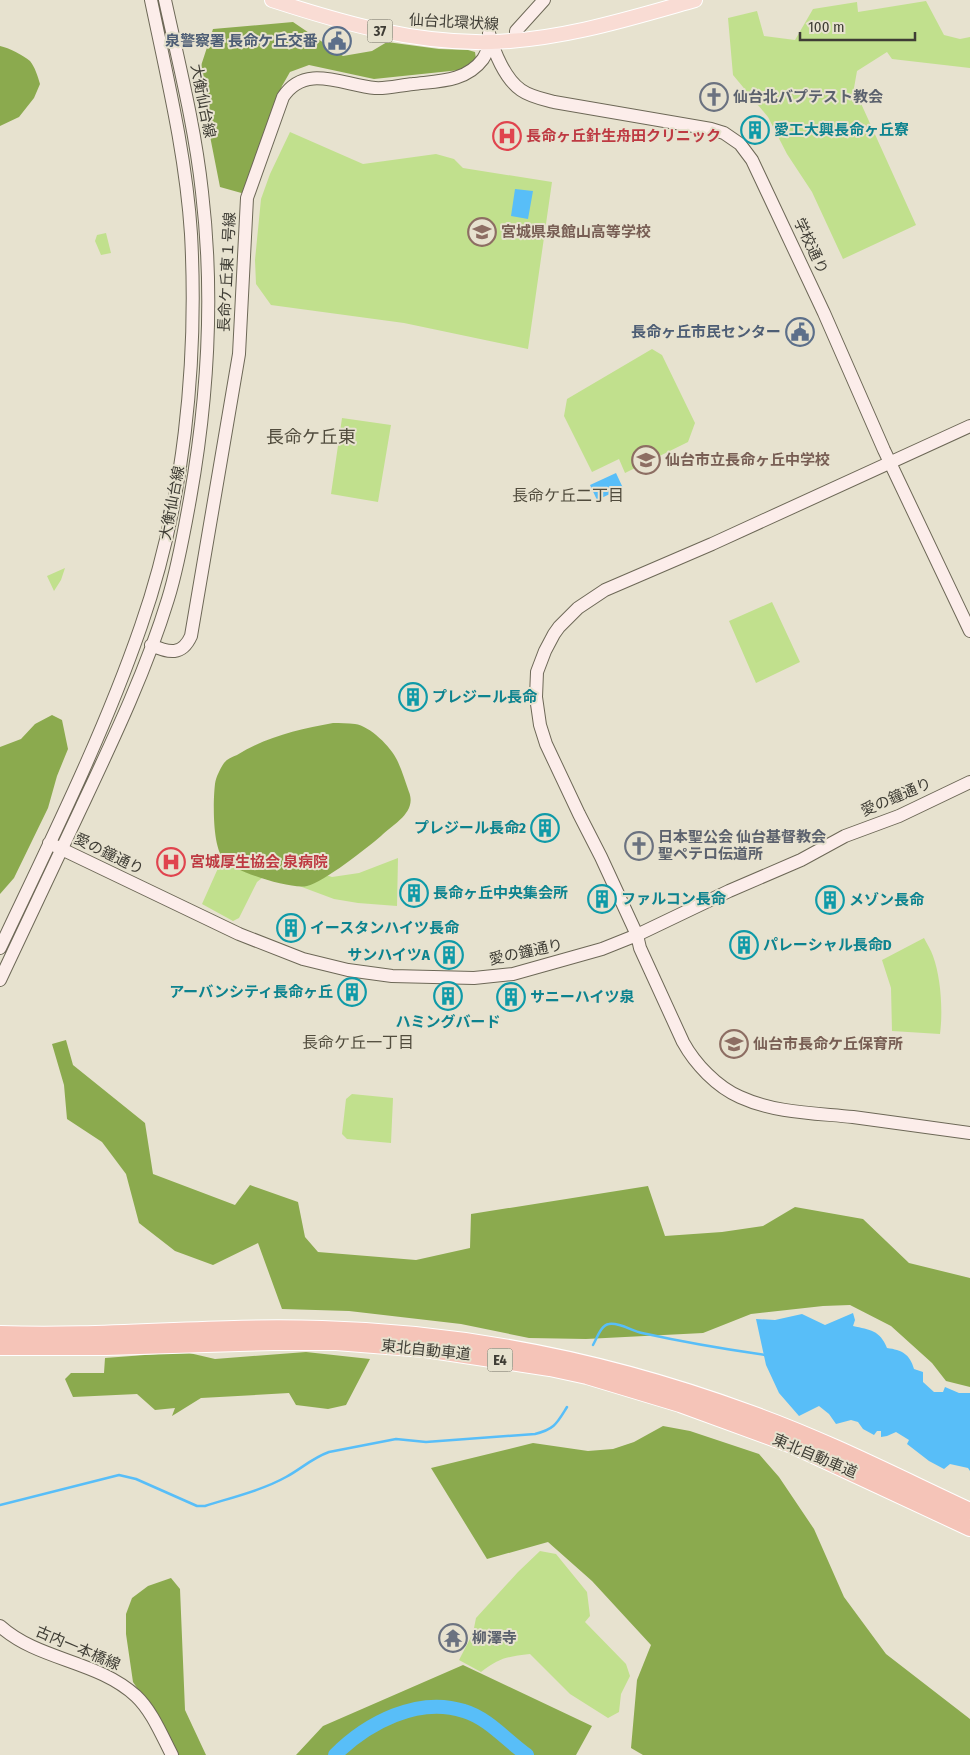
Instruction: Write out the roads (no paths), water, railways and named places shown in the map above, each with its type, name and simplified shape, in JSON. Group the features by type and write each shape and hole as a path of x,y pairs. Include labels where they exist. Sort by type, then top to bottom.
{"highway":[{"name":"東北自動車道","path":"0,1334 321,1329 468,1341 580,1362 644,1378 751,1413 856,1458 970,1511"},
{"name":"東北自動車道","path":"0,1347 106,1347 336,1342 425,1349 550,1368 587,1376 654,1396 792,1445 970,1528"}],"main road":[{"name":"仙台北環状線","path":"272,0 350,25 384,32 447,40 556,35 591,28 695,0"},
{"name":"仙台北環状線","path":"300,0 351,16 405,27 490,37"},
{"name":"仙台北環状線","path":"516,36 576,23 664,0"}],"street":[{"name":"大衡仙台線","path":"0,948 114,698 142,624 163,550 178,472 185,425 192,328 191,234 178,131 151,0"},
{"name":"大衡仙台線","path":"0,980 128,706 168,598 189,504 202,422 208,328 206,237 202,186 188,102 165,0"},
{"path":"516,36 544,0"},
{"name":"長命ケ丘東１号線","path":"152,645 174,652 182,650 191,636 239,354 247,198 283,97 289,88 297,82 308,79 322,78 378,88 451,80 470,71 483,59 490,37"},
{"name":"学校通り","path":"490,37 511,80 521,90 534,97 711,129 724,133 740,144 752,160 776,210 890,462 970,631"},
{"path":"970,426 712,544 605,590 578,608 554,634 538,672 536,697 540,725 546,744 601,857 637,935 640,948 691,1056 713,1078 739,1097 768,1107 970,1133"},
{"name":"愛の鐘通り","path":"49,843 246,937 303,959 348,970 392,976 474,978 513,974 602,949 637,935 728,891 801,860 845,836 899,816 970,782"},
{"name":"古内一本橋線","path":"0,1626 22,1642 102,1673 128,1690 145,1706 172,1755"}],"water":[{"path":"515,189 533,191 528,219 511,216"},
{"path":"616,473 623,488 597,500 590,485"},
{"path":"853,1313 855,1320 853,1326 878,1334 887,1348 897,1350 908,1356 914,1369 923,1372 923,1382 934,1392 943,1392 945,1387 959,1393 970,1393 970,1471 968,1468 950,1464 944,1469 929,1461 907,1444 909,1440 896,1432 881,1437 881,1431 877,1431 874,1435 863,1429 858,1422 851,1420 836,1424 829,1414 819,1406 799,1416 779,1393 766,1365 756,1319 775,1320 802,1314 825,1325"}],"waterway":[{"path":"593,1345 604,1327 613,1324 657,1336 765,1355"},
{"path":"0,1505 119,1475 136,1479 197,1506 205,1506 277,1482 317,1457 329,1452 396,1439 426,1442 535,1434 555,1425 567,1407"},
{"path":"335,1755 348,1743 378,1723 394,1715 429,1707 447,1707 473,1714 489,1724 527,1755"}],"place":[{"name":"泉警察署 長命ケ丘交番","path":"337,41"},
{"name":"仙台北バプテスト教会","path":"714,97"},
{"name":"愛工大興長命ヶ丘寮","path":"755,130"},
{"name":"長命ヶ丘針生舟田クリニック","path":"507,136"},
{"name":"宮城県泉館山高等学校","path":"482,232"},
{"name":"長命ヶ丘市民センター","path":"800,332"},
{"name":"仙台市立長命ヶ丘中学校","path":"646,460"},
{"name":"プレジール長命","path":"413,697"},
{"name":"プレジール長命2","path":"545,828"},
{"name":"日本聖公会 仙台基督教会 聖ペテロ伝道所","path":"639,846"},
{"name":"宮城厚生協会 泉病院","path":"171,862"},
{"name":"長命ヶ丘中央集会所","path":"414,893"},
{"name":"ファルコン長命","path":"602,899"},
{"name":"メゾン長命","path":"830,900"},
{"name":"イースタンハイツ長命","path":"291,928"},
{"name":"パレーシャル長命D","path":"744,945"},
{"name":"サンハイツA","path":"449,955"},
{"name":"アーバンシティ長命ヶ丘","path":"352,992"},
{"name":"ハミングバード","path":"448,996"},
{"name":"サニーハイツ泉","path":"511,997"},
{"name":"仙台市長命ケ丘保育所","path":"734,1044"},
{"name":"柳澤寺","path":"453,1638"}],"district":[{"name":"長命ケ丘東","path":"311,437"},
{"name":"長命ケ丘二丁目","path":"568,495"},
{"name":"長命ケ丘一丁目","path":"358,1042"}]}
